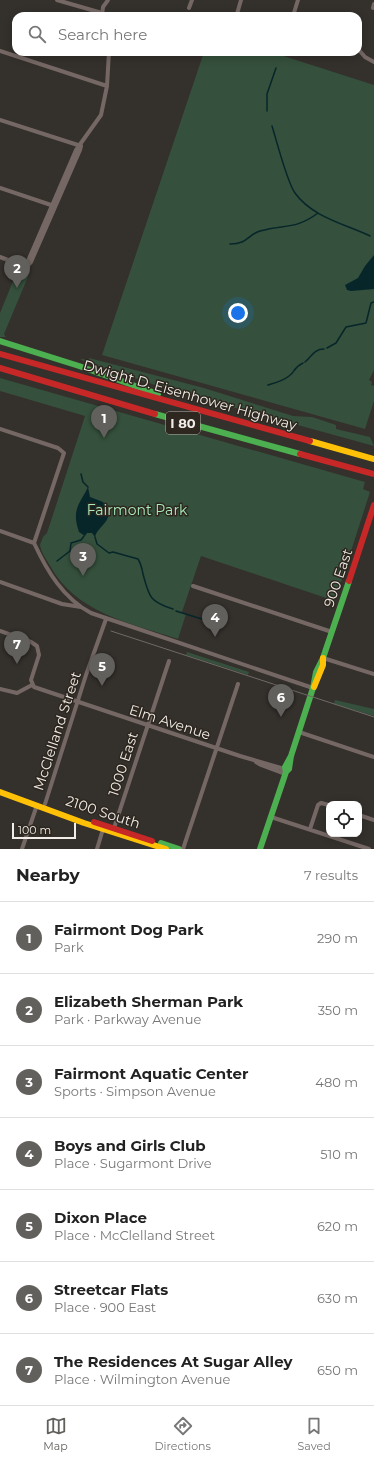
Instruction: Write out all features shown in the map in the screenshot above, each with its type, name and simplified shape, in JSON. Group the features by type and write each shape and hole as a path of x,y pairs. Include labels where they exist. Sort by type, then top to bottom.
{"main road":[{"path":"0,342 79,366 234,421"},
{"name":"Dwight D. Eisenhower Highway","path":"0,354 372,459"},
{"name":"Dwight D. Eisenhower Highway","path":"0,368 187,424 371,472"},
{"name":"900 East","path":"260,849 285,773 285,767 291,756 313,688 318,681 324,664 324,658 332,632 374,505"},
{"name":"2100 South","path":"0,792 22,798 34,804 103,829 166,849"},
{"name":"2100 South","path":"22,798 26,797 45,804 64,814 114,828 178,849"},
{"path":"34,804 45,804"},
{"path":"103,829 106,827 128,833"}],"street":[{"path":"57,0 96,12"},
{"path":"103,12 108,0"},
{"path":"189,8 192,0"},
{"path":"238,12 241,0"},
{"path":"294,12 298,0"},
{"path":"0,51 12,55"},
{"path":"362,54 374,62"},
{"path":"15,56 107,86"},
{"path":"0,257 27,267 31,262 80,150 80,146 101,115 107,86 109,56"},
{"path":"0,120 80,146"},
{"path":"0,188 55,206"},
{"path":"0,429 58,448 64,453 34,543"},
{"path":"0,531 34,543 54,580 81,607"},
{"path":"0,582 62,604 81,607 106,619 313,688"},
{"path":"193,586 332,632"},
{"name":"McClelland Street","path":"45,804 77,703 106,619"},
{"path":"0,631 31,642 37,646 39,655 31,680 32,685 17,693 0,689"},
{"path":"324,658 374,674"},
{"name":"1000 East","path":"114,828 169,661"},
{"path":"183,849 238,684"},
{"name":"Elm Avenue","path":"32,685 77,703 217,748 285,773"},
{"path":"299,732 374,757"},
{"path":"310,829 318,805 321,803 326,804"},
{"name":"McClelland Street","path":"22,849 34,804"},
{"path":"271,816 369,849"},
{"path":"362,816 374,820"},
{"path":"96,849 103,829"}],"green space":[{"path":"203,56 283,56 374,85 374,370 369,380 372,382 371,385 374,386 374,401 365,429 102,355"},
{"path":"18,269 30,272 4,334 6,337 0,337 0,313"},
{"path":"89,358 204,388 293,416 312,417 336,425 336,429 370,437 374,446 170,390 81,360 89,360"},
{"name":"Fairmont Park","path":"0,378 365,482 363,489 370,492 335,601 201,556 182,612 186,614 178,639 123,621 105,614 89,605 73,594 60,581 41,550 40,545 43,537 47,533 85,416 0,391"},
{"path":"187,652 249,672 248,675 186,655"},
{"path":"335,700 374,709 374,716 334,704"}],"water":[{"path":"374,255 374,289 347,290 345,285 358,278"},
{"path":"88,487 90,497 103,502 108,508 109,514 106,521 96,533 95,537 92,533 87,533 85,536 79,532 76,518 76,512"}],"waterway":[{"path":"267,111 267,94 276,68"},
{"path":"272,126 282,161 292,188 302,201 320,214 370,236"},
{"path":"230,244 240,243 260,231 290,226 303,222 318,213"},
{"path":"327,348 336,343 346,327 366,323 371,303 374,302"},
{"path":"305,362 315,352 324,349"},
{"path":"268,385 287,378 298,366 303,363"},
{"path":"81,474 83,482 88,487"},
{"path":"57,561 70,551 71,543 81,540 84,536"},
{"path":"95,537 97,544 109,553 113,552 138,559 147,588 152,598 159,604 173,609"},
{"path":"176,611 205,620"}],"tram line":[{"path":"111,631 374,717"}],"traffic: fast":[{"path":"0,341 79,366 158,394"},
{"path":"155,414 300,454"},
{"path":"260,849 286,772 289,769 291,756 313,688 316,672 323,658 349,581"},
{"path":"286,772 285,767 291,756"},
{"path":"161,843 179,849"}],"traffic: slow":[{"path":"310,441 374,459"},
{"path":"314,687 323,665 323,658"},
{"path":"0,792 84,823 166,849"}],"traffic: jam":[{"path":"0,354 310,441"},
{"path":"0,368 155,414"},
{"path":"300,454 374,474"},
{"path":"349,581 374,505"},
{"path":"94,822 152,841"}],"place":[{"name":"Elizabeth Sherman Park","path":"17,288"},
{"name":"Fairmont Dog Park","path":"104,438"},
{"name":"Fairmont Aquatic Center","path":"83,576"},
{"name":"Boys and Girls Club","path":"215,637"},
{"name":"The Residences At Sugar Alley","path":"17,664"},
{"name":"Dixon Place","path":"102,686"},
{"name":"Streetcar Flats","path":"281,717"}]}
